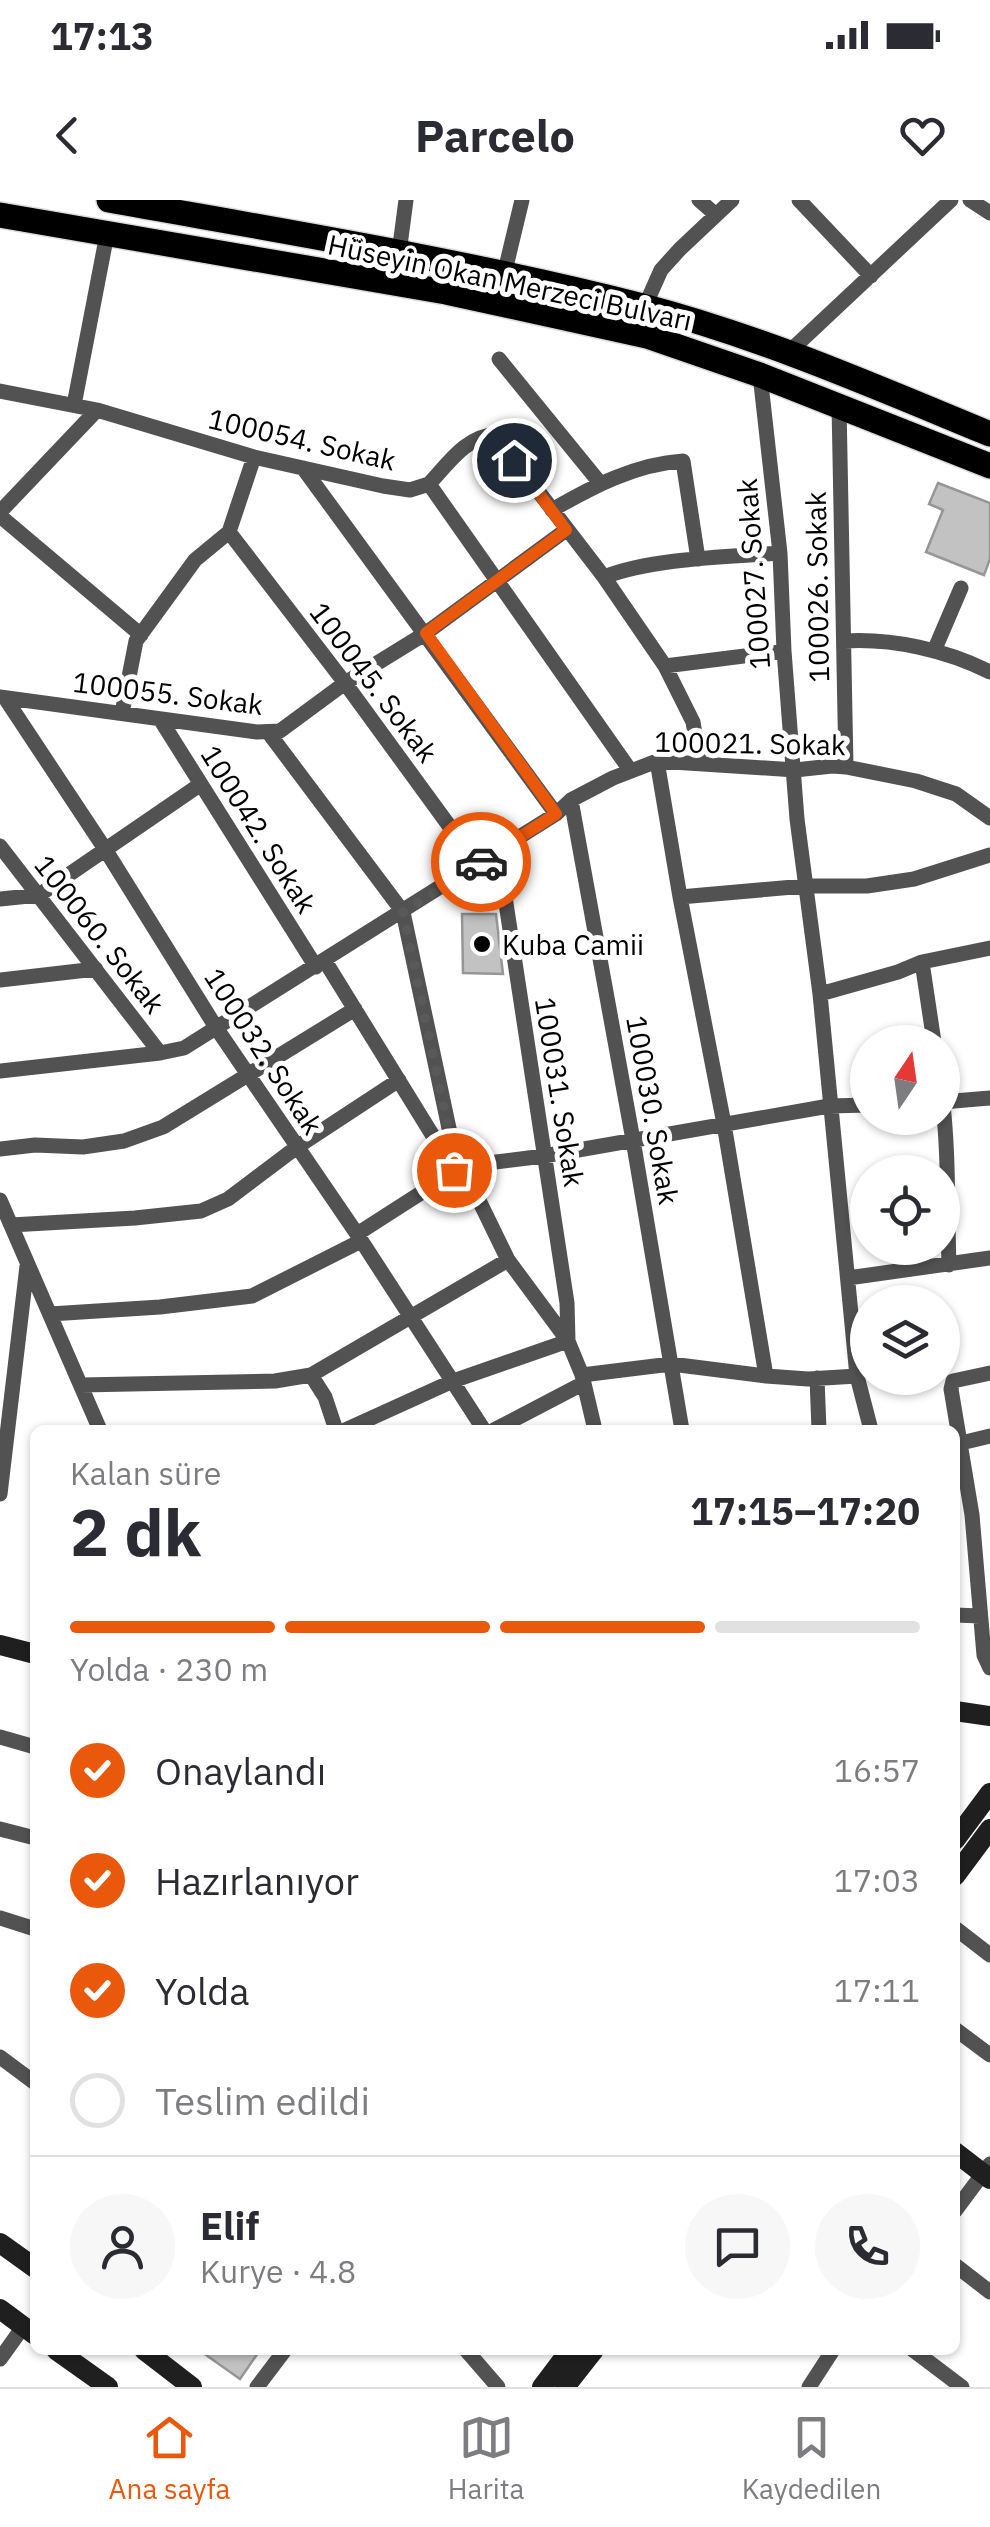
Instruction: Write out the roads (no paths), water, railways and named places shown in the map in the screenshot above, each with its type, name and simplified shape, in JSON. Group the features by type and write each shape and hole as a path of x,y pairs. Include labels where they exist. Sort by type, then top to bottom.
{"main road":[{"name":"Hüseyin Okan Merzeci Bulvarı","path":"109,200 174,206 645,306 790,352 990,434"},
{"name":"Hüseyin Okan Merzeci Bulvarı","path":"0,215 446,292 647,336 760,375 990,466"}],"street":[{"path":"399,253 406,200"},
{"path":"504,275 522,200"},
{"path":"699,200 716,215"},
{"path":"645,306 661,270 732,200"},
{"path":"799,200 871,276"},
{"path":"790,352 951,200"},
{"path":"970,200 990,213"},
{"path":"74,405 107,234"},
{"path":"499,359 600,483"},
{"name":"100027. Sokak","path":"760,375 780,553 797,820 820,994 850,1300"},
{"name":"100054. Sokak","path":"0,392 97,410 303,468 410,490 428,484 630,770"},
{"name":"100026. Sokak","path":"839,406 846,768"},
{"path":"97,410 0,514 141,634"},
{"path":"428,484 481,435 495,434 604,577 665,666 693,722 700,764"},
{"path":"122,714 136,642 194,560 230,532 254,457"},
{"path":"552,510 600,483 664,462 683,460 698,559"},
{"path":"303,468 556,814"},
{"name":"100055. Sokak","path":"2,698 280,731 345,683 426,633 566,530"},
{"name":"100045. Sokak","path":"230,532 477,864"},
{"path":"604,577 698,559 780,553"},
{"path":"934,651 960,588"},
{"path":"844,640 872,639 934,651 990,672"},
{"path":"665,666 784,651"},
{"name":"100032. Sokak","path":"2,698 481,1425"},
{"name":"100042. Sokak","path":"160,719 458,1168"},
{"path":"268,732 403,912 458,1168 508,1260 568,1341 583,1379 594,1425"},
{"path":"657,761 766,1376"},
{"name":"100021. Sokak","path":"0,1070 184,1048 556,814 571,800 657,761 795,770 846,768 916,780 956,794 990,818"},
{"path":"0,899 39,895 202,784"},
{"name":"100030. Sokak","path":"571,800 634,1140 681,1425"},
{"name":"100060. Sokak","path":"0,846 160,1053"},
{"name":"100031. Sokak","path":"498,851 566,1302 568,1341"},
{"path":"680,897 806,886 868,886 914,879 990,855"},
{"path":"820,994 922,962 990,948"},
{"path":"922,962 931,1025"},
{"path":"0,980 96,968"},
{"path":"0,1149 35,1145 83,1147 124,1141 163,1127 355,1009"},
{"path":"11,1226 201,1212 228,1200 297,1147 399,1080"},
{"path":"960,1099 990,1098"},
{"path":"50,1314 252,1296 359,1238 458,1168 850,1105"},
{"path":"0,1200 98,1425"},
{"path":"960,1263 990,1258"},
{"path":"81,1385 275,1381 311,1375 508,1260"},
{"path":"0,1494 27,1262"},
{"path":"848,1278 949,1265"},
{"path":"356,1425 453,1382 568,1341"},
{"path":"503,1425 583,1379 671,1364 766,1376 850,1376"},
{"path":"958,1425 953,1381 990,1373"},
{"path":"311,1375 325,1397 334,1425"},
{"path":"817,1378 819,1425"},
{"name":"100027. Sokak","path":"862,1395 870,1425"},
{"path":"961,1443 990,1436"},
{"path":"960,1438 963,1516 978,1594 984,1655 990,1668"},
{"path":"978,1594 990,1575"},
{"path":"960,1615 980,1616"},
{"path":"0,1645 30,1653"},
{"path":"960,1712 990,1716"},
{"path":"0,1738 30,1746"},
{"path":"960,1833 990,1793"},
{"path":"960,1869 990,1828"},
{"path":"0,1829 30,1837"},
{"path":"0,1918 30,1928"},
{"path":"960,1932 990,1955"},
{"path":"960,2033 990,2055"},
{"path":"0,2057 30,2078"},
{"path":"960,2155 988,2172 960,2205"},
{"path":"0,2243 30,2264"},
{"path":"960,2269 990,2292"},
{"path":"0,2309 29,2331 0,2359"},
{"path":"63,2355 108,2387"},
{"path":"150,2355 192,2387"},
{"path":"257,2387 281,2355"},
{"path":"470,2355 498,2387"},
{"path":"542,2387 566,2355"},
{"path":"566,2387 590,2355"},
{"path":"809,2387 822,2355"},
{"path":"920,2355 962,2387"}],"place":[{"name":"Kuba Camii","path":"482,944"}]}
